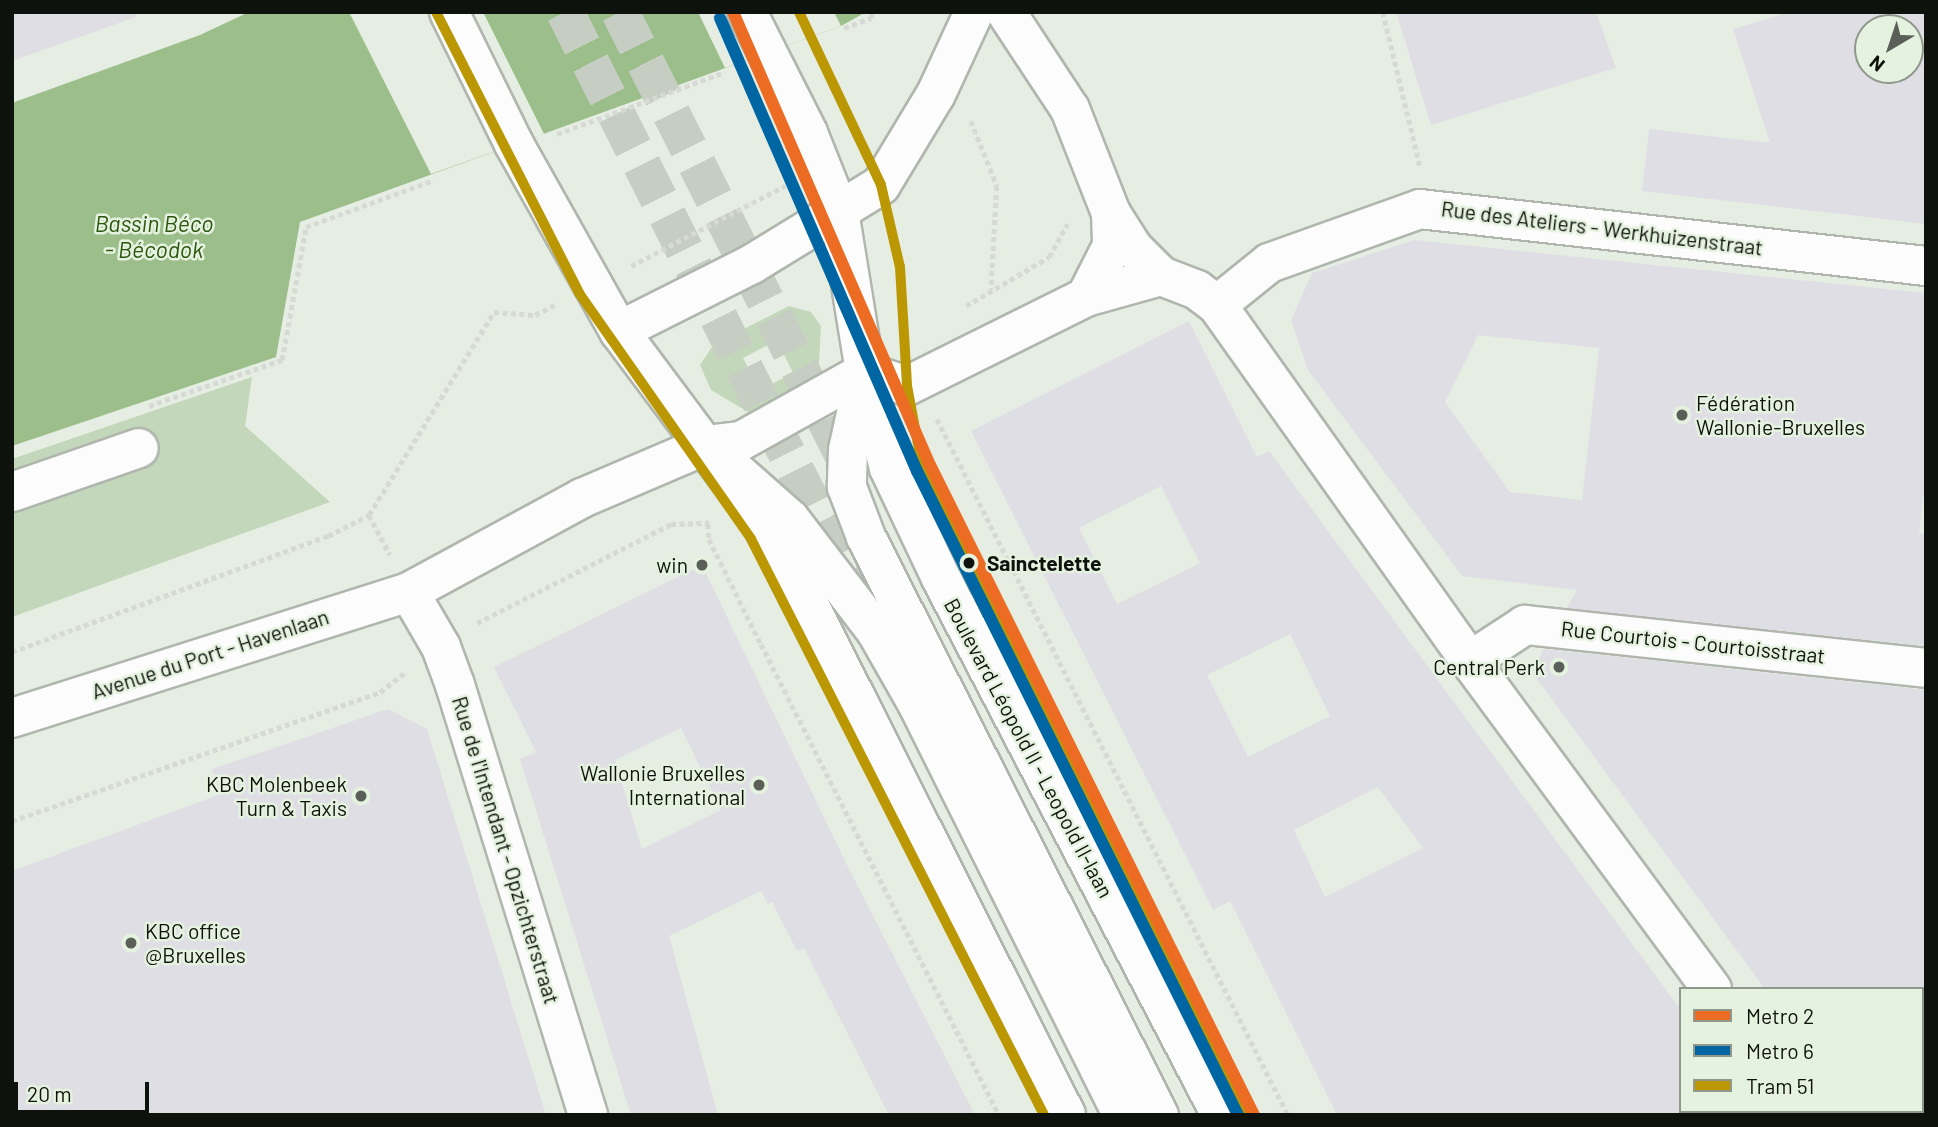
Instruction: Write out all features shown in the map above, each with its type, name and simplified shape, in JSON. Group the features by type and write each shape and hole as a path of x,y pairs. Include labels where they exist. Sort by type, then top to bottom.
{"main road":[{"path":"449,12 530,141 594,285 619,331 770,530 1066,1115"},
{"name":"Boulevard Léopold II - Leopold II-laan","path":"747,12 769,52 839,211 865,372 886,457 910,516 1221,1115"},
{"path":"619,331 752,264 881,185 900,160 974,12"},
{"path":"1006,12 1070,109 1111,213 1133,248 1161,276 1197,290 1217,305 1470,661 1711,987"},
{"name":"Rue des Ateliers - Werkhuizenstraat","path":"1217,305 1269,263 1420,209 1926,266"},
{"path":"1086,297 1112,246 1111,213"},
{"path":"1159,1115 866,537 848,487 848,450 865,372 907,386 1086,297 1161,276"},
{"name":"Avenue du Port - Havenlaan","path":"12,718 409,592 582,498 706,445 741,441 865,372"},
{"path":"706,445 789,519 876,631 918,705 1122,1115"},
{"path":"12,492 139,448"},
{"name":"Rue de l'Intendant - Opzichterstraat","path":"409,592 441,647 588,1115"},
{"name":"Rue Courtois - Courtoisstraat","path":"1470,661 1525,625 1926,668"}],"path":[{"path":"844,28 871,18 872,12"},
{"path":"1383,12 1419,153 1420,209"},
{"path":"530,141 725,72"},
{"path":"966,109 997,186 990,300"},
{"path":"12,652 328,536 369,515 470,344 494,312 535,315 821,168"},
{"path":"141,409 282,360 306,227 434,180"},
{"path":"960,312 990,289 1049,257 1063,236 1067,215"},
{"path":"932,409 1288,1115"},
{"path":"441,647 465,629 671,524 708,523 709,539 999,1115"},
{"path":"12,821 380,692"}],"shaded area":[{"path":"789,306 811,312 821,326 817,403 770,425 711,390 700,365 714,344","holes":["777,340 793,373 760,390 743,358"]},
{"path":"252,377 245,426 330,502 12,617 12,459"}],"water":[{"name":"Bassin Béco - Bécodok","path":"249,12 866,12 841,26 300,222 276,357 12,446 12,103 200,35"}],"pier":[{"path":"349,12 483,12 544,134 431,174"},
{"path":"698,12 834,12 841,26 725,68"}],"building":[{"path":"12,12 135,12 136,17 12,61"},
{"path":"1396,12 1596,12 1616,68 1431,125"},
{"path":"1790,12 1926,12 1926,224 1642,191 1649,129 1770,143 1733,29"},
{"name":"Fédération Wallonie-Bruxelles","path":"1414,240 1926,293 1926,477 1919,533 1926,534 1926,646 1567,608 1577,590 1462,576 1308,370 1291,320 1312,273","holes":["1478,335 1599,348 1582,500 1510,492 1445,402"]},
{"path":"1189,321 1257,457 1269,451 1679,1007 1681,1115 1337,1115 1230,901 1213,910 971,431","holes":["1161,486 1200,563 1117,604 1079,528","1290,634 1330,716 1248,757 1207,675","1378,787 1423,848 1325,897 1294,830"]},
{"name":"Wallonie Bruxelles International","path":"702,565 847,865 975,1115 889,1115 804,948 797,951 772,902 768,904 761,891 669,936 718,1115 631,1115 520,759 536,752 494,667","holes":["681,728 721,810 642,849 615,760"]},
{"path":"1544,649 1926,690 1926,989 1764,987 1531,671"},
{"path":"388,709 427,729 546,1115 12,1115 12,871 221,794 212,769"}],"tunnel":[{"path":"565,12 855,589"},
{"path":"620,12 855,478"}],"metro line":[{"name":"2","path":"733,12 930,465 1254,1115"},
{"name":"6","path":"720,18 917,471 1238,1115"}],"tram line":[{"name":"51","path":"436,12 579,293 751,539 1044,1115"},
{"name":"51","path":"799,12 881,185 900,267 907,386 920,455 935,496 1246,1115"}],"place":[{"name":"Fédération Wallonie-Bruxelles","path":"1682,415"},
{"name":"Sainctelette","path":"969,563"},
{"name":"win","path":"702,565"},
{"name":"Central Perk","path":"1559,667"},
{"name":"Wallonie Bruxelles International","path":"759,785"},
{"name":"KBC Molenbeek Turn & Taxis","path":"361,796"},
{"name":"KBC office @Bruxelles","path":"131,943"}]}
